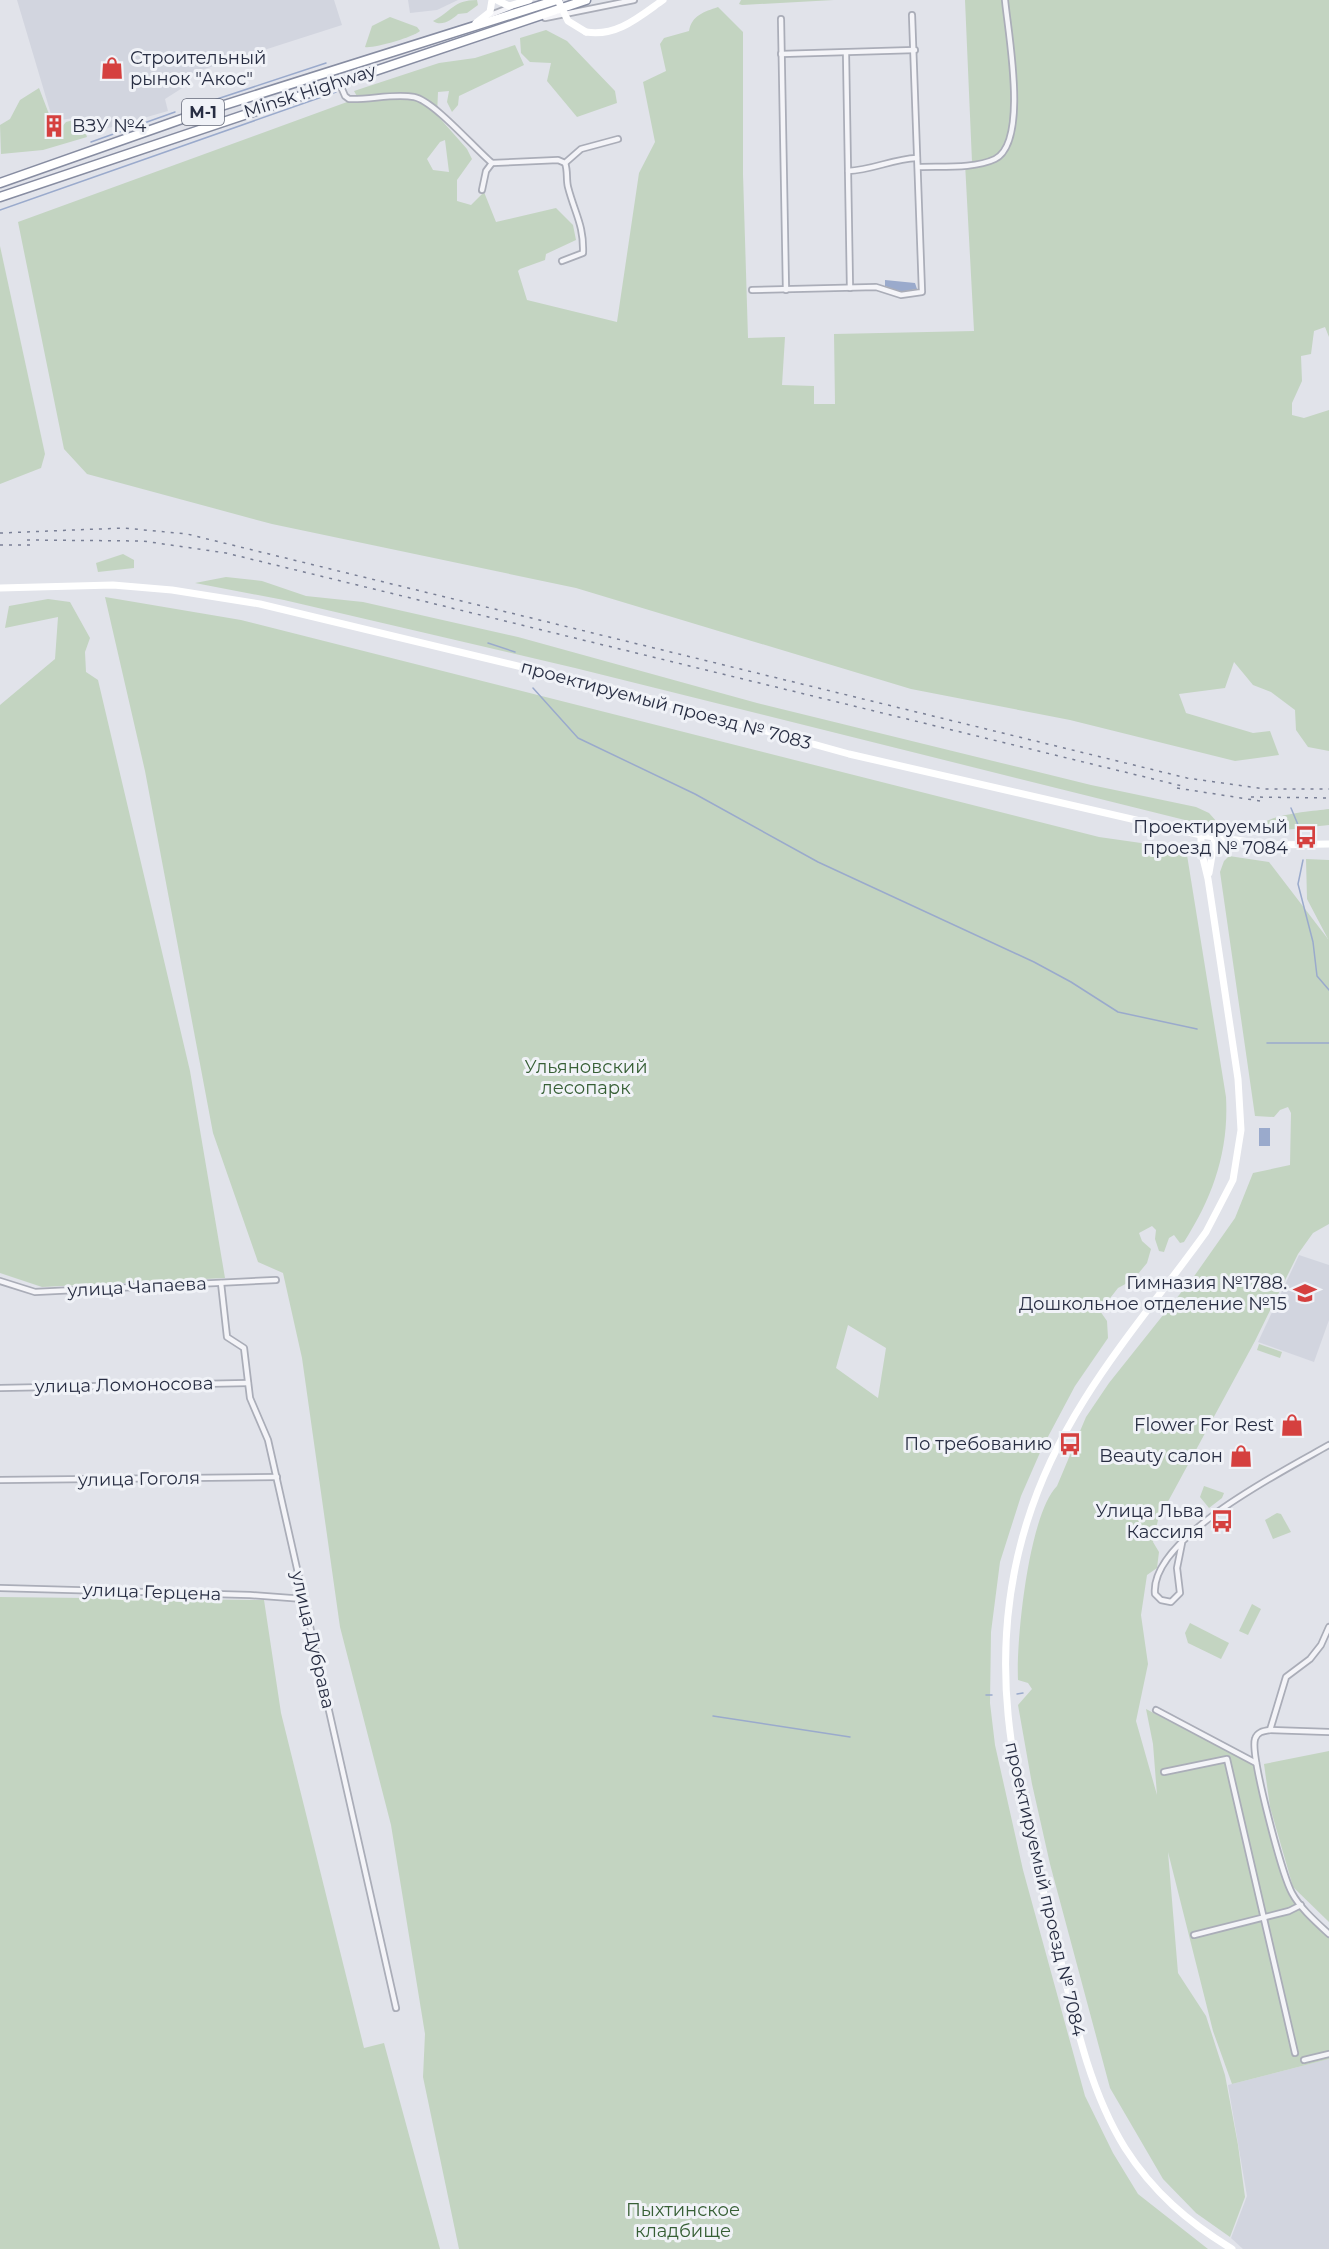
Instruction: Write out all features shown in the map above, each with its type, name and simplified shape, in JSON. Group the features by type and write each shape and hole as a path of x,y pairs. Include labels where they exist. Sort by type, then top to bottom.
{"highway":[{"name":"Minsk Highway","path":"0,182 199,113 557,0"},
{"name":"Minsk Highway","path":"0,198 586,0"}],"street":[{"path":"486,16 492,7 492,0"},
{"path":"497,0 506,6 513,5"},
{"path":"460,32 486,16 529,0"},
{"path":"557,0 568,21 586,32 603,34 619,29 663,0"},
{"path":"504,27 634,0"},
{"path":"918,167 966,165 990,161 1008,148 1013,135 1013,99 1005,0"},
{"path":"752,290 876,287 913,296 922,292 912,15"},
{"path":"780,19 786,290"},
{"path":"781,54 915,50"},
{"path":"846,53 850,288"},
{"path":"339,82 345,96 349,99 416,97 441,111 456,131 492,163 558,160 565,163"},
{"path":"565,163 581,149 618,139"},
{"path":"848,171 876,169 898,159 917,158"},
{"path":"482,190 486,171 492,163"},
{"path":"562,261 583,253 584,241 583,229 567,183 565,163"},
{"name":"проектируемый проезд № 7083","path":"0,588 113,585 172,590 261,604 517,664 849,754 1201,835 1270,845 1329,844"},
{"name":"проектируемый проезд № 7084","path":"1201,835 1201,850 1208,879 1239,1088 1241,1130 1237,1163 1222,1204 1206,1232 1081,1401 1045,1471 1026,1524 1016,1561 1004,1666 1005,1698 1013,1764 1065,1980 1094,2081 1124,2146 1144,2175 1164,2199 1211,2236 1232,2249"},
{"name":"проектируемый проезд № 7084","path":"1208,879 1215,838"},
{"name":"улица Чапаева","path":"0,1281 35,1292 276,1280"},
{"name":"улица Дубрава","path":"221,1283 227,1337 244,1348 250,1398 268,1440 277,1477 396,2008"},
{"name":"улица Ломоносова","path":"0,1388 248,1383"},
{"path":"1182,1543 1177,1568 1180,1593 1171,1602 1161,1600 1155,1594 1157,1579 1172,1552 1182,1543 1233,1501 1329,1445"},
{"name":"улица Гоголя","path":"0,1480 277,1477"},
{"name":"улица Герцена","path":"0,1588 267,1595 304,1599"},
{"path":"1270,1730 1286,1677 1310,1659 1321,1645 1329,1627"},
{"path":"1156,1710 1256,1763"},
{"path":"1329,1732 1270,1730 1260,1732 1256,1737 1256,1763 1291,1892 1300,1905 1329,1934"},
{"path":"1164,1773 1227,1759 1295,2053"},
{"path":"1194,1935 1300,1905"},
{"path":"1304,2060 1329,2054"},
{"name":"проектируемый проезд № 7084","path":"1211,2236 1224,2249"}],"shaded area":[{"name":"Строительный рынок \"Акос\"","path":"17,0 334,0 342,25 189,74 187,85 165,99 168,111 91,133 81,117 53,121"},
{"path":"408,0 458,0 437,10 410,13"},
{"name":"Гимназия №1788. Дошкольное отделение №15","path":"1299,1255 1329,1265 1329,1320 1314,1362 1258,1342"},
{"path":"1329,2059 1329,2249 1243,2249 1231,2238 1247,2196 1228,2085"}],"green space":[{"path":"477,0 478,5 467,13 458,14 443,23 433,21 457,4"},
{"path":"741,0 834,0 742,5 739,4"},
{"path":"965,0 1329,0 1329,337 1325,327 1314,331 1311,354 1301,356 1302,381 1292,403 1292,415 1304,418 1329,410 1329,751 1308,747 1296,730 1295,710 1271,692 1253,685 1234,662 1225,688 1179,694 1186,713 1253,733 1270,731 1279,755 1235,761 1070,720 911,689 576,588 272,524 87,474 64,449 18,222 358,98 354,91 439,63 475,58 515,45 524,65 459,96 458,105 452,112 447,102 449,91 438,92 437,115 467,149 472,159 457,180 457,201 471,205 484,192 496,222 556,208 573,225 576,240 546,254 545,260 518,271 527,300 617,322 639,173 655,142 643,82 666,71 660,44 664,38 689,31 696,18 718,7 743,32 743,174 748,338 785,337 782,385 814,386 814,404 835,404 834,334 974,331 965,163 972,162","holes":["445,140 449,172 433,170 427,159 440,142"]},
{"path":"390,17 417,27 420,31 393,42 365,47 372,26"},
{"path":"546,30 567,41 615,91 617,103 577,117 547,81 551,63 530,62 521,53 520,38"},
{"path":"39,88 49,114 47,126 56,134 66,122 81,118 87,137 43,150 1,154 0,125 10,119 20,100"},
{"path":"0,246 45,454 41,468 0,484"},
{"path":"123,554 134,560 134,568 98,572 96,563"},
{"path":"226,577 262,581 306,596 363,602 518,637 757,703 1091,785 1196,807 1209,813 1217,822 1213,827 575,668 284,600 195,583"},
{"name":"Ульяновский лесопарк","path":"105,597 241,620 1099,837 1183,849 1187,855 1226,1097 1222,1155 1211,1191 1184,1242 1180,1243 1174,1235 1169,1238 1164,1252 1159,1251 1155,1239 1156,1230 1152,1226 1139,1233 1142,1241 1151,1249 1147,1263 1133,1280 1118,1288 1100,1311 1107,1321 1108,1338 1075,1386 1042,1448 1021,1496 1000,1562 991,1632 990,1703 995,1745 1023,1870 1085,2096 1113,2153 1138,2194 1208,2249 459,2249 423,2077 425,2034 391,1825 340,1627 302,1358 283,1273 258,1262 213,1133 145,771","holes":["848,1325 886,1348 878,1398 836,1368"]},
{"path":"48,599 70,602 90,638 85,652 86,672 98,680 190,1071 225,1278 42,1287 0,1273 0,705 55,659 58,617 5,628 9,606"},
{"path":"1329,809 1329,825 1283,830 1260,825 1274,818"},
{"path":"1229,856 1269,862 1328,939 1307,899 1306,859 1329,860 1329,1224 1313,1233 1298,1254 1255,1341 1158,1520 1153,1542 1159,1552 1157,1568 1147,1575 1141,1615 1148,1664 1136,1721 1157,1795 1153,1744 1146,1709 1254,1765 1291,1895 1329,1929 1329,2059 1232,2084 1213,2031 1168,1852 1178,1973 1206,2016 1225,2075 1238,2145 1245,2197 1230,2237 1196,2213 1163,2179 1110,2088 1050,1864 1032,1784 1018,1705 1032,1689 1028,1683 1018,1680 1018,1661 1022,1608 1032,1549 1047,1501 1057,1486 1086,1417 1109,1383 1195,1275 1235,1218 1253,1173 1290,1165 1291,1113 1288,1107 1280,1110 1274,1117 1255,1116 1220,872 1224,861"},
{"path":"1259,1344 1282,1352 1280,1358 1257,1350"},
{"path":"1204,1486 1224,1493 1222,1498 1209,1508 1200,1497"},
{"path":"1277,1513 1281,1514 1291,1532 1273,1539 1265,1520"},
{"path":"0,1597 264,1600 281,1713 364,2048 384,2043 440,2249 0,2249"},
{"path":"1252,1604 1261,1609 1248,1635 1239,1631"},
{"path":"1190,1623 1229,1643 1221,1659 1188,1643 1185,1633"},
{"path":"1329,1751 1329,1922 1293,1887 1270,1807 1264,1764"}],"water":[{"path":"885,280 915,283 917,289 900,292 885,286"},
{"path":"1259,1128 1270,1128 1270,1146 1259,1146"}],"waterway":[{"path":"202,104 326,63"},
{"path":"0,210 336,92"},
{"path":"91,142 175,112"},
{"path":"488,643 515,652"},
{"path":"533,688 578,738 695,794 818,862 1034,962 1118,1012 1197,1029"},
{"path":"1291,808 1301,832"},
{"path":"1303,860 1298,884 1313,942 1317,976 1329,990"},
{"path":"1267,1043 1329,1043"},
{"path":"1017,1694 1023,1693"},
{"path":"986,1695 992,1695"},
{"path":"713,1716 850,1737"}],"railway":[{"path":"0,533 124,528 187,534 1187,778 1265,789 1329,789"},
{"path":"27,540 143,541 226,553 1186,787"},
{"path":"0,545 36,545"},
{"path":"1177,788 1260,801"},
{"path":"1251,797 1329,798"}],"place":[{"name":"Строительный рынок \"Акос\"","path":"112,68"},
{"name":"ВЗУ №4","path":"54,126"},
{"name":"Проектируемый проезд № 7084","path":"1306,837"},
{"name":"Гимназия №1788. Дошкольное отделение №15","path":"1305,1293"},
{"name":"Flower For Rest","path":"1292,1425"},
{"name":"По требованию","path":"1070,1444"},
{"name":"Beauty салон","path":"1241,1456"},
{"name":"Улица Льва Кассиля","path":"1222,1521"}],"park label":[{"name":"Пыхтинское кладбище","path":"683,2220"}]}
